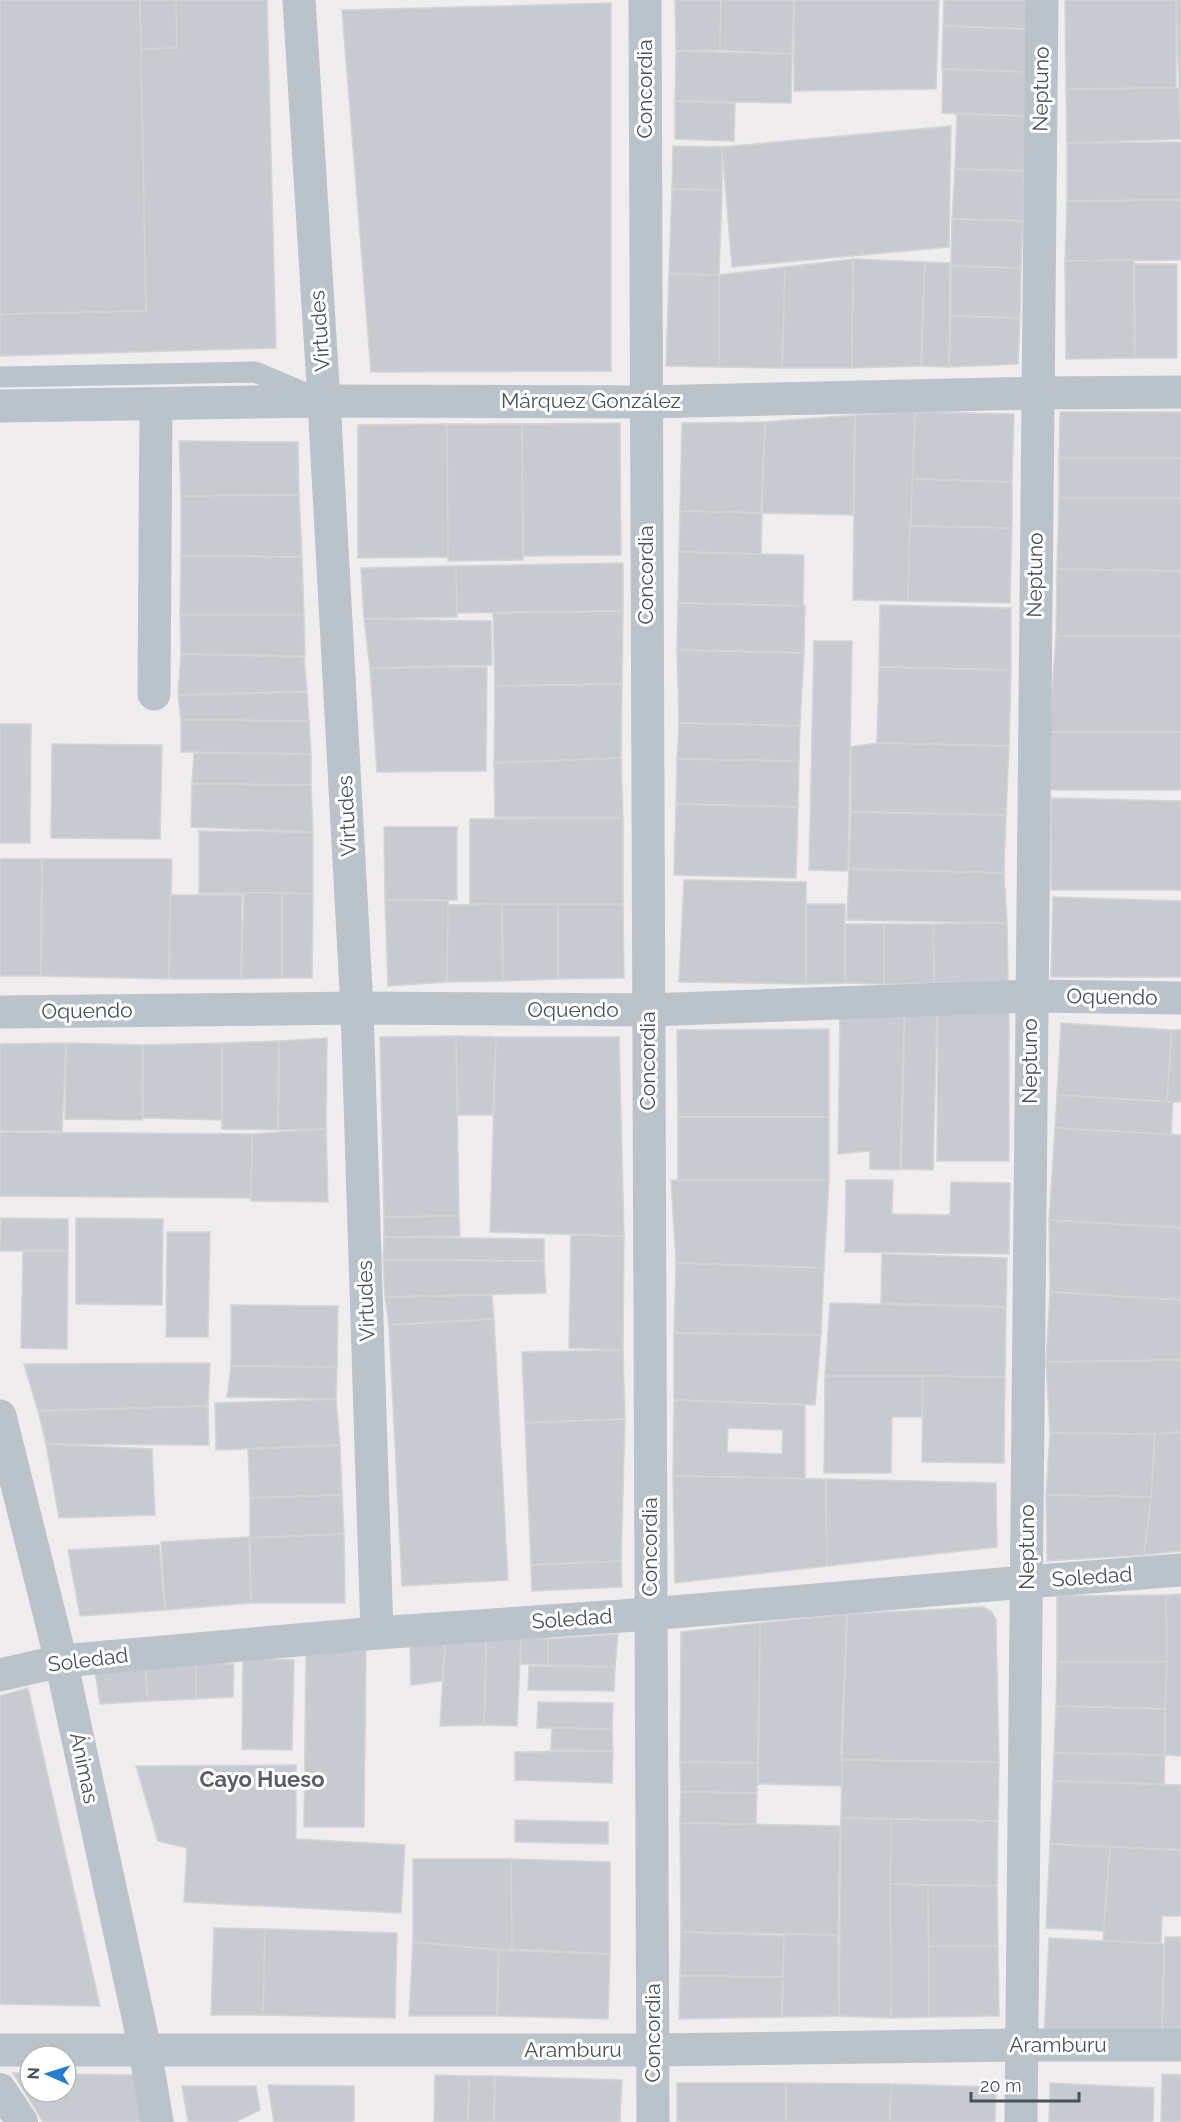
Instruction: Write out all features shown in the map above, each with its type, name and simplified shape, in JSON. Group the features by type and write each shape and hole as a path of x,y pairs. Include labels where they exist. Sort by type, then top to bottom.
{"street":[{"name":"Virtudes","path":"299,0 324,401 357,1008 377,1632"},
{"name":"Concordia","path":"645,0 647,1010 653,2122"},
{"name":"Neptuno","path":"1021,2122 1042,0"},
{"name":"Márquez González","path":"0,406 324,401 646,402 1181,392"},
{"path":"154,694 156,404"},
{"name":"Oquendo","path":"0,1012 357,1008 647,1010 1031,996 1181,998"},
{"name":"Ánimas","path":"0,1416 61,1661 145,2049 157,2122"},
{"name":"Soledad","path":"0,1675 61,1661 377,1632 650,1614 1181,1570"},
{"name":"Aramburu","path":"0,2050 653,2050 1181,2045"},
{"path":"0,2089 22,2122"}],"lane":[{"path":"0,377 255,372 324,401"}],"building":[{"path":"0,0 267,0 276,348 0,356"},
{"path":"0,0 140,0 146,311 0,314"},
{"path":"140,0 176,0 177,48 141,49"},
{"path":"675,0 721,0 720,50 676,51"},
{"path":"721,0 794,0 792,54 720,50"},
{"path":"794,0 939,0 936,89 794,91"},
{"path":"944,0 1029,0 1028,29 943,26"},
{"path":"1065,0 1176,0 1176,88 1066,89"},
{"path":"1176,0 1181,0 1181,132 1179,88"},
{"path":"611,3 611,371 371,372 342,10"},
{"path":"943,26 1028,29 1027,72 942,69"},
{"path":"676,51 792,54 791,103 675,101"},
{"path":"943,69 1027,72 1026,116 942,113"},
{"path":"1179,88 1181,139 1067,143 1066,89"},
{"path":"675,101 735,103 734,141 675,139"},
{"path":"957,114 1026,116 1024,171 955,169"},
{"path":"951,126 949,247 732,267 722,147"},
{"path":"1181,142 1181,200 1067,201 1067,143"},
{"path":"673,146 722,147 722,190 672,189"},
{"path":"955,169 1024,171 1023,221 952,219"},
{"path":"672,189 722,190 719,275 669,274"},
{"path":"1181,200 1181,260 1065,261 1067,201"},
{"path":"952,219 1023,221 1021,268 951,266"},
{"path":"853,259 852,368 782,368 785,267"},
{"path":"853,259 925,262 921,366 852,368"},
{"path":"1134,260 1135,358 1066,359 1065,261"},
{"path":"925,262 950,263 949,367 921,366"},
{"path":"1134,264 1177,264 1177,358 1135,358"},
{"path":"951,266 1021,268 1020,318 951,316"},
{"path":"785,267 782,368 719,367 719,275"},
{"path":"669,274 719,275 719,367 666,366"},
{"path":"951,316 1020,318 1018,364 949,367"},
{"path":"915,412 1014,414 1012,482 912,479"},
{"path":"915,412 908,601 853,600 855,415"},
{"path":"1060,412 1181,412 1181,458 1059,458"},
{"path":"855,415 853,515 762,513 765,422"},
{"path":"765,422 761,513 680,511 682,423"},
{"path":"620,423 621,555 523,556 522,424"},
{"path":"447,424 449,557 358,558 358,425"},
{"path":"447,424 522,424 523,560 448,561"},
{"path":"179,441 298,442 299,495 181,496"},
{"path":"1059,458 1181,458 1181,498 1059,498"},
{"path":"912,479 1012,482 1012,528 911,526"},
{"path":"299,495 302,557 181,556 181,496"},
{"path":"1059,498 1181,498 1181,571 1057,569"},
{"path":"680,511 762,513 761,554 679,552"},
{"path":"910,526 1012,528 1010,603 908,601"},
{"path":"679,552 804,555 803,606 678,603"},
{"path":"181,556 302,557 304,615 180,615"},
{"path":"623,563 623,611 457,613 456,566"},
{"path":"456,566 457,617 364,619 361,568"},
{"path":"1057,569 1181,571 1181,636 1056,636"},
{"path":"678,603 805,606 804,653 677,650"},
{"path":"880,605 1011,608 1011,670 879,667"},
{"path":"623,611 622,684 495,686 493,613"},
{"path":"180,615 304,615 305,656 181,654"},
{"path":"364,619 491,621 492,665 370,668"},
{"path":"1056,636 1181,636 1181,732 1049,732"},
{"path":"814,641 852,641 848,871 809,870"},
{"path":"677,650 804,653 800,726 679,723"},
{"path":"181,654 304,657 307,691 178,695"},
{"path":"487,667 486,771 377,772 370,668"},
{"path":"879,667 1011,670 1009,746 877,743"},
{"path":"622,684 621,758 494,763 495,686"},
{"path":"307,692 309,721 181,720 178,695"},
{"path":"181,720 309,721 311,754 181,752"},
{"path":"679,723 800,726 799,761 677,759"},
{"path":"0,724 31,724 30,843 0,843"},
{"path":"1049,732 1181,732 1181,790 1049,790"},
{"path":"877,743 1009,746 1006,815 851,812 851,747"},
{"path":"52,744 162,745 160,839 51,838"},
{"path":"194,753 311,754 311,785 192,784"},
{"path":"621,758 623,818 495,817 494,763"},
{"path":"677,759 799,761 798,807 676,804"},
{"path":"192,784 311,785 313,832 191,827"},
{"path":"1051,798 1181,801 1181,890 1051,890"},
{"path":"676,804 798,807 796,878 674,875"},
{"path":"851,812 1006,815 1004,873 849,869"},
{"path":"623,818 623,904 470,904 470,819"},
{"path":"384,827 457,827 457,900 385,900"},
{"path":"199,831 313,832 313,894 199,893"},
{"path":"0,859 42,859 41,976 0,976"},
{"path":"42,859 172,859 169,979 41,976"},
{"path":"849,869 1004,873 1007,923 847,920"},
{"path":"684,880 806,882 806,984 679,982"},
{"path":"244,893 282,893 282,978 241,979"},
{"path":"282,893 313,894 312,978 282,978"},
{"path":"170,895 242,895 241,979 169,979"},
{"path":"1053,897 1181,901 1181,977 1051,977"},
{"path":"385,900 448,901 447,982 388,986"},
{"path":"502,904 503,981 447,982 448,905"},
{"path":"502,904 558,904 558,979 503,981"},
{"path":"558,904 623,904 624,978 558,979"},
{"path":"806,904 845,904 845,983 806,984"},
{"path":"1007,923 1008,982 934,983 933,924"},
{"path":"845,924 884,924 884,984 845,983"},
{"path":"884,924 933,924 934,983 884,984"},
{"path":"938,1006 1009,1006 1009,1161 937,1161"},
{"path":"905,1010 937,1011 933,1170 901,1169"},
{"path":"840,1013 904,1017 900,1170 870,1169 870,1151 838,1154"},
{"path":"1061,1023 1172,1030 1167,1102 1057,1095"},
{"path":"829,1029 829,1117 678,1117 677,1030"},
{"path":"1172,1030 1181,1030 1181,1102 1167,1102"},
{"path":"456,1036 496,1037 493,1115 458,1115"},
{"path":"456,1036 459,1216 384,1217 380,1037"},
{"path":"496,1037 619,1037 624,1236 490,1232"},
{"path":"327,1038 326,1129 278,1130 279,1041"},
{"path":"279,1041 278,1130 222,1129 222,1043"},
{"path":"66,1043 143,1045 142,1120 65,1119"},
{"path":"66,1043 62,1131 0,1131 0,1044"},
{"path":"222,1043 222,1120 143,1118 143,1045"},
{"path":"1057,1095 1173,1102 1171,1135 1055,1128"},
{"path":"678,1117 829,1117 829,1180 678,1180"},
{"path":"1055,1128 1181,1135 1181,1228 1049,1220"},
{"path":"326,1129 328,1202 251,1201 252,1134"},
{"path":"0,1132 252,1134 251,1198 0,1196"},
{"path":"671,1180 829,1180 824,1268 676,1263"},
{"path":"846,1180 893,1180 892,1214 950,1215 951,1182 1010,1183 1009,1254 845,1252"},
{"path":"459,1216 460,1236 384,1237 384,1217"},
{"path":"1,1218 68,1219 68,1251 0,1251"},
{"path":"76,1218 163,1219 162,1305 76,1304"},
{"path":"1049,1220 1181,1228 1181,1300 1050,1292"},
{"path":"167,1232 210,1232 208,1337 166,1337"},
{"path":"571,1235 624,1236 623,1350 569,1348"},
{"path":"384,1237 544,1239 544,1261 383,1260"},
{"path":"23,1251 68,1251 67,1349 21,1348"},
{"path":"882,1254 1007,1258 1006,1307 881,1303"},
{"path":"383,1260 544,1261 546,1293 385,1297"},
{"path":"676,1263 824,1268 821,1335 674,1333"},
{"path":"1050,1292 1181,1300 1181,1360 1046,1362"},
{"path":"492,1295 494,1319 389,1325 385,1297"},
{"path":"830,1303 1006,1307 1005,1377 825,1376"},
{"path":"231,1305 338,1306 337,1367 231,1366"},
{"path":"494,1319 508,1580 402,1586 389,1325"},
{"path":"674,1333 821,1335 815,1405 674,1400"},
{"path":"623,1350 625,1419 525,1423 522,1352"},
{"path":"1181,1360 1181,1432 1155,1434 1050,1433 1046,1362"},
{"path":"210,1363 208,1406 38,1411 24,1364"},
{"path":"231,1366 337,1367 336,1399 227,1397"},
{"path":"825,1376 923,1376 922,1417 892,1417 891,1473 824,1473"},
{"path":"923,1376 1005,1377 1004,1463 922,1462"},
{"path":"336,1399 340,1445 216,1450 215,1403"},
{"path":"674,1400 805,1405 805,1479 673,1476","holes":["728,1428 783,1430 782,1454 727,1452"]},
{"path":"208,1406 209,1445 46,1444 38,1411"},
{"path":"625,1419 621,1561 531,1565 525,1423"},
{"path":"1181,1432 1181,1551 1144,1555 1155,1434"},
{"path":"1050,1433 1155,1434 1151,1497 1046,1495"},
{"path":"46,1444 152,1449 155,1515 59,1518"},
{"path":"340,1445 342,1495 250,1498 248,1449"},
{"path":"673,1476 826,1479 827,1566 675,1583"},
{"path":"826,1479 996,1483 997,1547 827,1566"},
{"path":"342,1495 344,1534 250,1538 250,1498"},
{"path":"1046,1495 1151,1497 1144,1555 1047,1561"},
{"path":"344,1534 345,1603 251,1603 250,1538"},
{"path":"249,1537 251,1603 165,1610 161,1542"},
{"path":"159,1545 165,1610 80,1616 68,1550"},
{"path":"621,1561 622,1587 532,1591 531,1565"},
{"path":"1181,1594 1181,1756 1165,1755 1166,1595"},
{"path":"1166,1595 1167,1662 1057,1662 1057,1596"},
{"path":"983,1607 991,1611 996,1620 999,1762 842,1760 847,1614"},
{"path":"847,1614 841,1753 843,1786 758,1784 760,1623"},
{"path":"760,1623 758,1763 680,1762 681,1632"},
{"path":"618,1634 615,1667 548,1665 548,1639"},
{"path":"521,1638 548,1639 548,1665 521,1664"},
{"path":"521,1638 517,1726 484,1725 486,1639"},
{"path":"486,1639 484,1725 440,1726 445,1644"},
{"path":"410,1644 445,1644 442,1681 411,1685"},
{"path":"306,1650 366,1651 364,1827 304,1827"},
{"path":"243,1659 294,1660 292,1750 242,1749"},
{"path":"1057,1662 1167,1662 1165,1709 1056,1706"},
{"path":"145,1663 196,1663 196,1699 148,1701"},
{"path":"145,1663 148,1701 100,1704 94,1666"},
{"path":"196,1663 234,1664 233,1697 196,1699"},
{"path":"529,1666 615,1667 614,1691 528,1690"},
{"path":"28,1688 100,2006 0,2004 0,1696"},
{"path":"538,1702 613,1703 612,1729 537,1728"},
{"path":"1056,1706 1165,1709 1165,1755 1054,1753"},
{"path":"552,1728 612,1729 613,1751 551,1750"},
{"path":"613,1751 612,1783 515,1780 515,1752"},
{"path":"1054,1753 1165,1755 1164,1784 1053,1781"},
{"path":"842,1760 999,1762 998,1821 841,1818"},
{"path":"680,1762 758,1763 757,1793 681,1792"},
{"path":"296,1765 296,1839 405,1845 401,1913 184,1902 187,1848 158,1841 136,1766"},
{"path":"1053,1781 1181,1785 1181,1850 1050,1844"},
{"path":"681,1792 757,1793 756,1824 680,1823"},
{"path":"841,1818 891,1819 891,2018 839,2016"},
{"path":"891,1819 998,1821 997,1886 890,1884"},
{"path":"515,1820 608,1822 608,1844 515,1842"},
{"path":"680,1823 840,1826 838,1935 681,1932"},
{"path":"1050,1844 1110,1847 1104,1931 1046,1928"},
{"path":"1110,1847 1181,1850 1181,1916 1162,1916 1161,1943 1103,1942"},
{"path":"413,1859 511,1859 512,1949 499,1950 413,1942"},
{"path":"511,1859 610,1862 610,1954 512,1949"},
{"path":"890,1884 928,1885 929,2017 891,2018"},
{"path":"928,1885 997,1886 998,1946 929,1946"},
{"path":"214,1928 265,1929 263,2015 211,2015"},
{"path":"265,1929 397,1933 395,2018 263,2015"},
{"path":"681,1932 784,1936 783,1977 680,1976"},
{"path":"784,1934 838,1935 839,2016 782,2017"},
{"path":"1165,1937 1181,1937 1181,2035 1162,2036"},
{"path":"1049,1938 1164,1944 1162,2036 1044,2037"},
{"path":"413,1942 499,1950 497,2016 409,2016"},
{"path":"929,1946 998,1946 999,2016 929,2017"},
{"path":"499,1950 610,1954 608,2019 497,2016"},
{"path":"680,1976 783,1977 782,2017 679,2019"},
{"path":"78,2074 136,2075 143,2122 43,2122 32,2104 78,2104"},
{"path":"1162,2074 1181,2075 1181,2122 1161,2122"},
{"path":"435,2075 469,2076 468,2122 434,2122"},
{"path":"469,2076 495,2076 494,2122 468,2122"},
{"path":"495,2076 622,2080 620,2122 494,2122"},
{"path":"677,2083 786,2083 786,2122 677,2122"},
{"path":"786,2083 891,2084 890,2122 786,2122"},
{"path":"1050,2083 1154,2088 1153,2122 1049,2122"},
{"path":"891,2084 996,2087 995,2122 890,2122"},
{"path":"268,2085 354,2086 354,2122 274,2122"},
{"path":"182,2086 256,2086 260,2110 236,2122 188,2122"}],"district":[{"name":"Cayo Hueso","path":"262,1779"}]}
